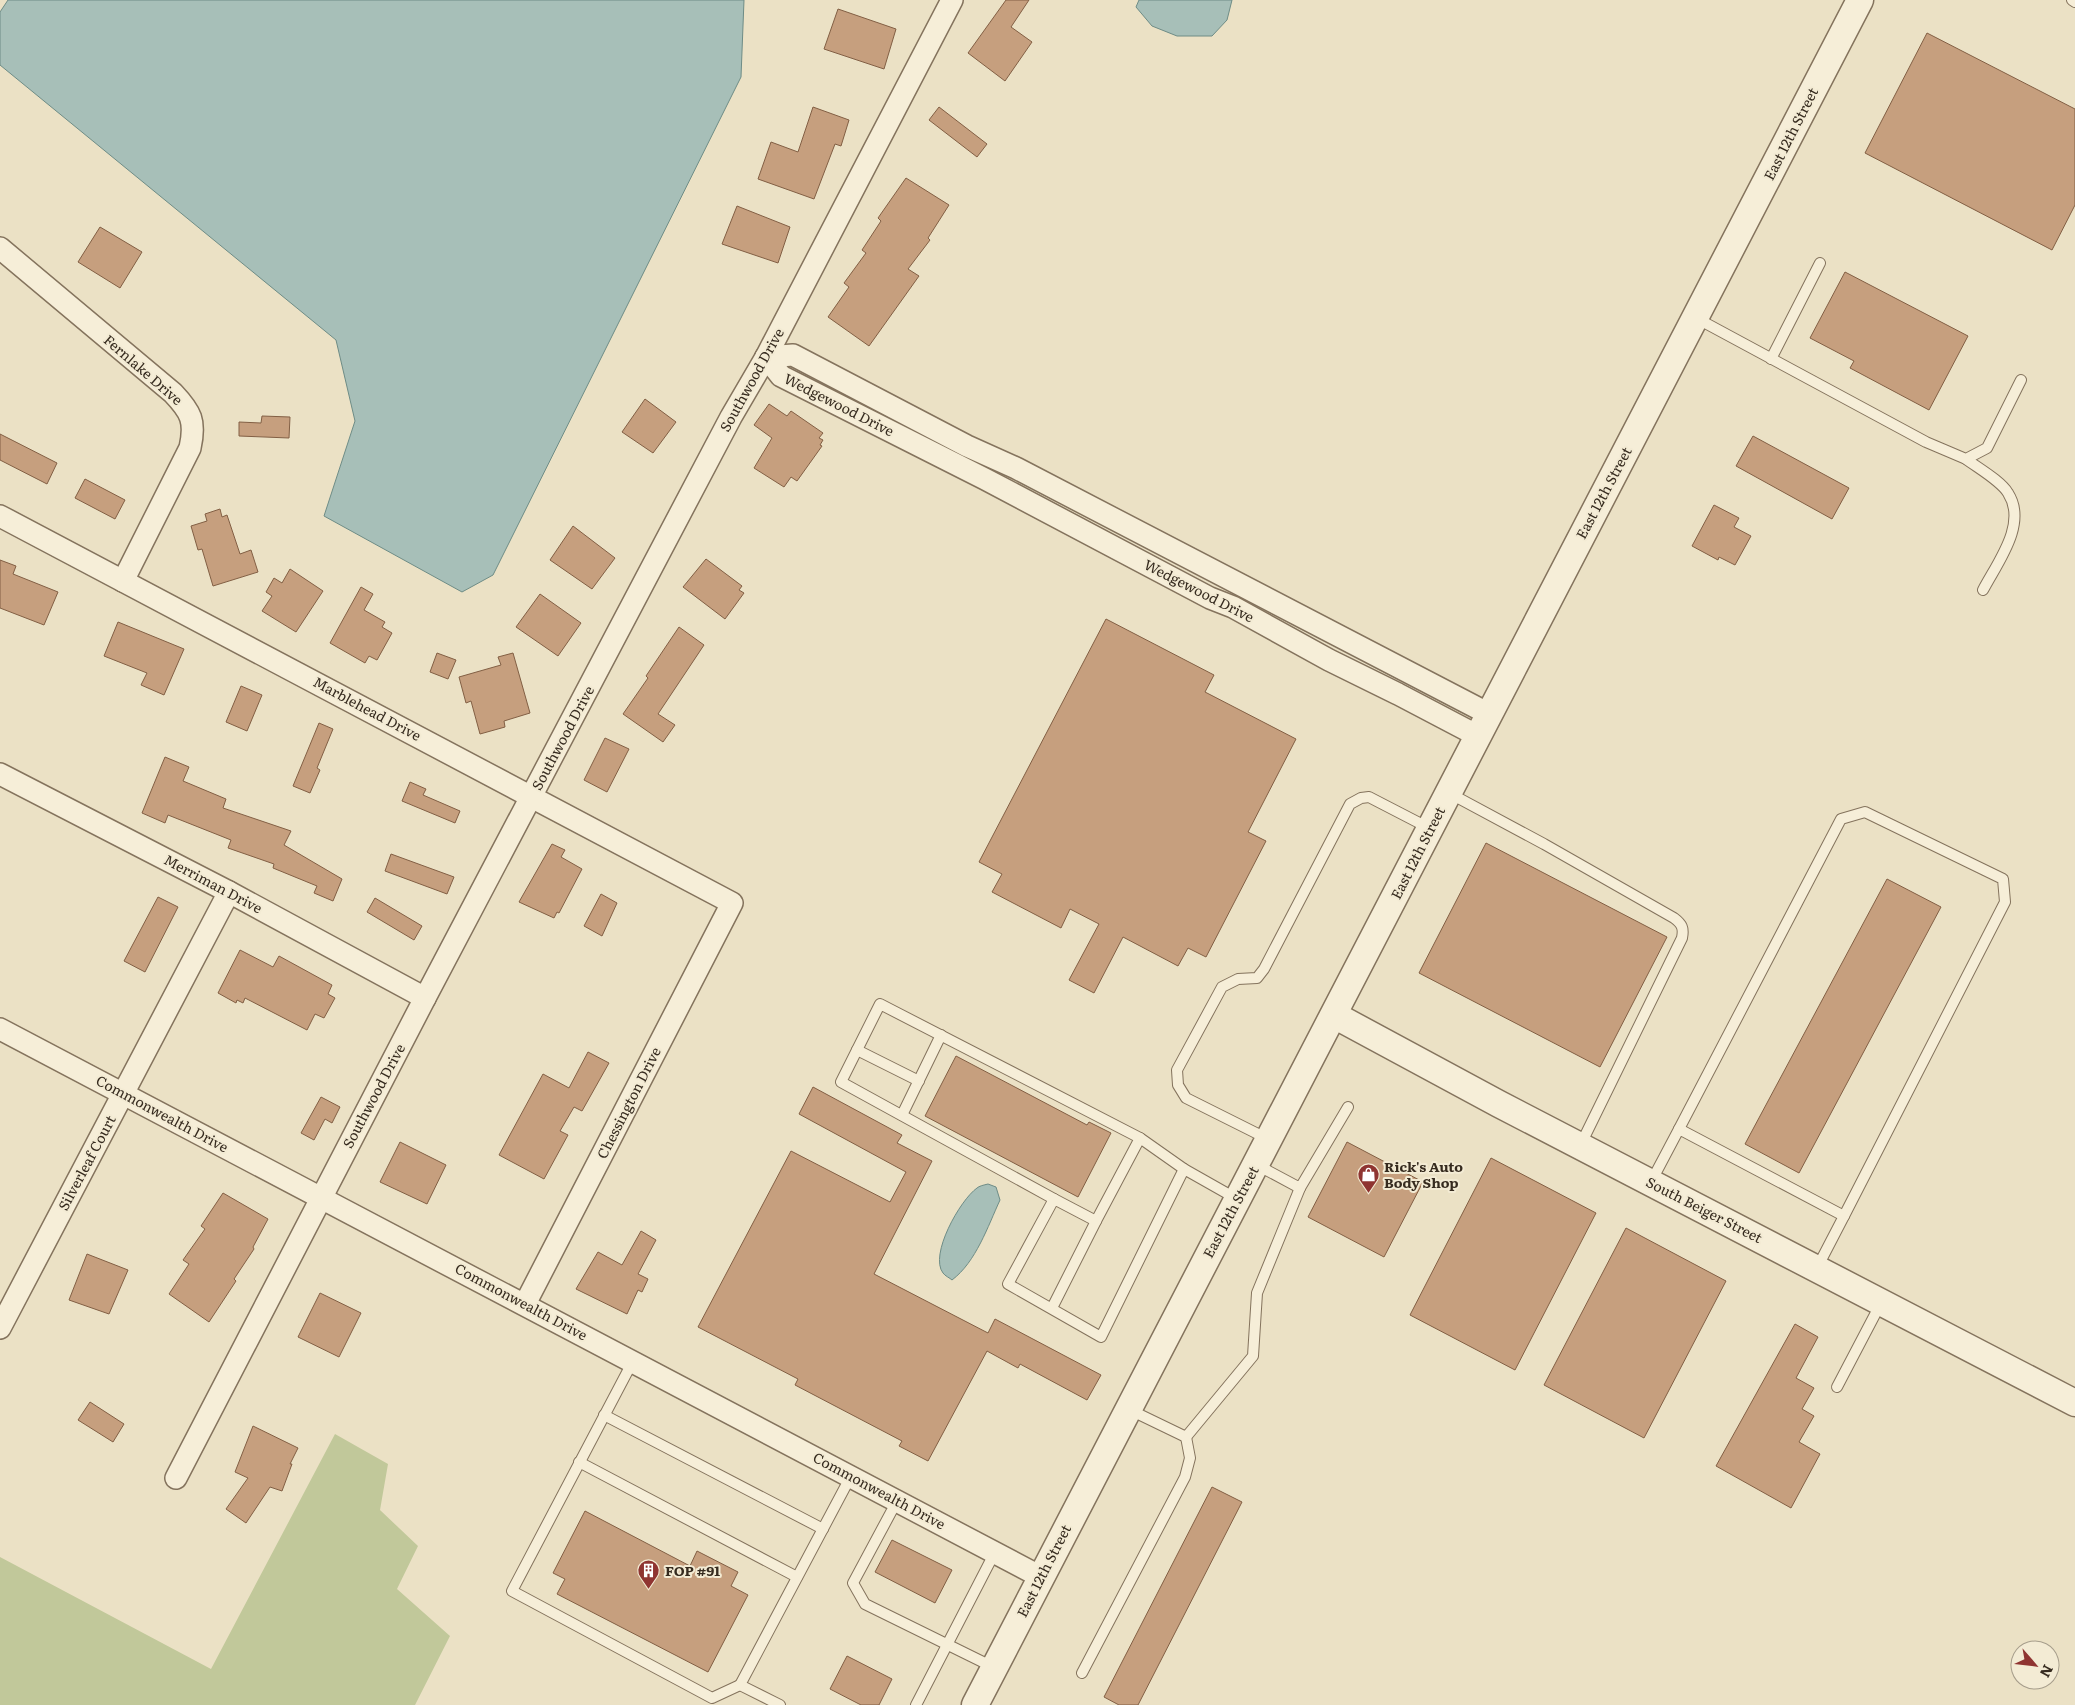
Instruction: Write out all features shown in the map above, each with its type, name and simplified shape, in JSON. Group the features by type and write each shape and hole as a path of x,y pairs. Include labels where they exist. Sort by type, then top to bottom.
{"street":[{"name":"Southwood Drive","path":"176,1478 425,998 731,417 766,357 918,62 952,0"},
{"name":"East 12th Street","path":"974,1705 1860,0"},
{"name":"Fernlake Drive","path":"0,248 173,392 184,404 190,415 194,431 190,448 123,580"},
{"name":"Wedgewood Drive","path":"766,357 793,355 967,446 1016,468 1483,725"},
{"name":"Marblehead Drive","path":"0,516 732,903"},
{"name":"Merriman Drive","path":"0,774 229,892 425,998"},
{"name":"Silverleaf Court","path":"0,1328 229,892"},
{"name":"Chessington Drive","path":"525,1304 732,903"},
{"name":"South Beiger Street","path":"1334,1015 1580,1146 2075,1403"},
{"name":"Commonwealth Drive","path":"0,1029 898,1500 1041,1577"}],"lane":[{"path":"1771,359 1820,263"},
{"path":"1696,318 1926,442 1966,459 2008,492 2015,512 2014,525 2008,543 1983,590"},
{"path":"1966,459 1987,448 2020,380"},
{"path":"1448,793 1544,844 1674,918 1681,923 1684,930 1682,938 1580,1146"},
{"path":"1269,1140 1186,1098 1178,1085 1177,1070 1222,987 1238,979 1257,978 1264,969 1350,804 1361,798 1369,797 1430,828"},
{"path":"1651,1182 1841,820 1865,812 2003,879 2005,902 1817,1269"},
{"path":"1096,1220 1054,1200 841,1082 880,1004 1140,1138 1184,1170 1238,1200"},
{"path":"902,1115 941,1035"},
{"path":"857,1050 919,1081"},
{"path":"1186,1437 1253,1356 1257,1293 1300,1188 1348,1107"},
{"path":"1679,1129 1844,1216"},
{"path":"1052,1308 1140,1138"},
{"path":"1256,1164 1300,1188"},
{"path":"1054,1200 1008,1284 1101,1337 1184,1170"},
{"path":"1837,1387 1881,1302"},
{"path":"633,1361 512,1591 712,1698 740,1685 851,1476"},
{"path":"1128,1409 1186,1437"},
{"path":"604,1415 823,1529"},
{"path":"1082,1674 1185,1477 1190,1458 1186,1437"},
{"path":"579,1462 797,1577"},
{"path":"898,1500 853,1582 865,1604 994,1668"},
{"path":"916,1705 995,1552"},
{"path":"740,1685 780,1705"}],"green space":[{"path":"335,1434 388,1464 380,1510 418,1546 397,1589 450,1636 415,1705 0,1705 0,1557 211,1669"}],"water":[{"path":"8,0 744,0 741,77 493,575 462,592 324,516 355,421 336,340 0,65 0,12"},
{"path":"1139,0 1232,0 1227,20 1212,36 1177,36 1152,26 1136,7"},
{"path":"988,1184 996,1187 1000,1200 975,1254 952,1280 943,1273 940,1265 943,1241 955,1215 970,1194 978,1187"}],"building":[{"path":"1006,0 1029,0 1011,27 1032,42 1005,81 968,53"},
{"path":"838,9 896,29 884,69 824,49"},
{"path":"1927,33 2075,109 2075,205 2052,250 1865,153"},
{"path":"813,107 849,120 841,146 835,144 814,199 758,179 771,142 798,152"},
{"path":"939,107 987,144 977,157 929,120"},
{"path":"906,178 949,205 928,238 930,240 908,269 919,276 869,346 828,317 849,287 844,283 866,253 862,250 881,221 878,218"},
{"path":"737,206 790,227 778,263 722,244"},
{"path":"100,227 142,252 120,288 78,262"},
{"path":"1845,272 1968,336 1929,410 1850,368 1854,361 1810,338"},
{"path":"645,399 676,422 653,453 622,432"},
{"path":"769,404 787,416 791,411 823,433 819,438 823,440 820,445 822,446 797,481 791,477 784,487 754,468 772,438 754,425"},
{"path":"262,416 290,417 289,438 239,436 239,422 261,423"},
{"path":"0,434 57,463 47,484 0,460"},
{"path":"1753,436 1849,488 1832,519 1736,466"},
{"path":"85,479 125,500 115,519 75,498"},
{"path":"1714,505 1739,518 1734,527 1751,536 1735,565 1719,557 1718,560 1692,546"},
{"path":"220,509 222,517 227,515 240,554 251,550 258,572 213,586 202,549 198,550 191,526 207,521 205,514"},
{"path":"573,526 615,558 592,589 550,560"},
{"path":"706,559 742,586 739,590 744,593 725,619 683,587"},
{"path":"0,560 16,566 13,574 58,592 44,625 0,608"},
{"path":"290,569 323,591 296,632 262,611 272,596 266,592 274,578 282,583"},
{"path":"361,587 373,594 364,610 385,622 382,627 392,633 377,660 369,656 365,663 330,643"},
{"path":"540,594 581,623 558,656 516,627"},
{"path":"1106,619 1214,675 1205,692 1296,739 1248,832 1266,841 1206,957 1188,948 1178,966 1123,937 1094,993 1069,980 1099,924 1070,909 1061,928 992,892 1002,874 979,862"},
{"path":"118,622 184,649 164,695 141,685 147,673 104,656"},
{"path":"679,627 704,645 658,714 675,725 663,742 623,714 648,678 646,676"},
{"path":"437,653 456,660 448,679 430,672"},
{"path":"513,653 530,713 504,721 505,727 480,734 471,701 466,703 459,677 501,665 498,657"},
{"path":"241,686 262,695 247,731 226,722"},
{"path":"319,723 333,729 317,768 320,770 310,793 293,786"},
{"path":"605,738 629,749 607,792 584,780"},
{"path":"165,757 189,767 183,781 226,799 223,808 291,831 284,845 342,879 333,901 314,893 317,886 273,868 274,864 228,848 231,840 168,815 165,823 142,813"},
{"path":"410,782 426,789 423,795 460,811 455,823 402,801"},
{"path":"1486,843 1667,937 1600,1067 1419,973"},
{"path":"552,844 565,850 561,857 582,869 559,913 557,912 554,918 519,902"},
{"path":"391,854 454,877 447,894 385,871"},
{"path":"1887,879 1941,907 1799,1173 1745,1144"},
{"path":"601,894 617,903 602,936 584,926"},
{"path":"158,897 178,907 145,972 124,961"},
{"path":"375,898 422,926 414,940 367,912"},
{"path":"240,950 273,967 279,956 332,985 328,994 335,998 324,1018 315,1014 307,1030 245,998 243,1003 237,1000 236,1003 218,993"},
{"path":"588,1052 609,1063 582,1111 574,1107 560,1131 568,1135 544,1179 499,1155 543,1074 569,1088"},
{"path":"956,1056 1087,1125 1089,1122 1111,1133 1078,1197 925,1116"},
{"path":"813,1087 902,1135 897,1143 932,1161 874,1274 988,1333 995,1319 1101,1375 1087,1400 1020,1364 1018,1368 987,1351 928,1461 899,1446 902,1441 795,1385 798,1379 698,1327 791,1151 890,1202 906,1172 799,1114"},
{"path":"321,1097 340,1107 332,1123 325,1119 314,1140 301,1133"},
{"path":"400,1142 446,1165 427,1204 380,1182"},
{"path":"1347,1142 1423,1182 1384,1257 1308,1217"},
{"path":"1491,1158 1596,1213 1515,1370 1410,1315"},
{"path":"223,1193 268,1219 253,1247 254,1249 234,1279 236,1281 209,1322 169,1294 189,1264 183,1260 205,1229 201,1226"},
{"path":"1626,1228 1726,1281 1644,1438 1544,1385"},
{"path":"641,1231 656,1240 638,1274 648,1279 642,1292 638,1290 627,1314 576,1289 598,1252 622,1265"},
{"path":"87,1254 128,1270 109,1314 69,1300"},
{"path":"320,1293 361,1313 339,1357 298,1337"},
{"path":"1795,1324 1818,1337 1796,1378 1814,1388 1802,1409 1814,1416 1799,1442 1820,1454 1791,1508 1716,1466"},
{"path":"90,1402 124,1424 113,1442 78,1420"},
{"path":"253,1426 298,1448 290,1464 292,1464 282,1491 270,1487 246,1523 226,1509 248,1478 235,1472"},
{"path":"1212,1487 1242,1502 1138,1705 1119,1705 1104,1697"},
{"name":"FOP #91","path":"585,1511 690,1566 697,1551 738,1572 731,1586 748,1595 708,1672 557,1594 565,1579 553,1573"},
{"path":"892,1540 952,1570 935,1603 875,1572"},
{"path":"847,1656 892,1679 879,1705 861,1705 830,1689"}],"place":[{"name":"Rick's Auto Body Shop","path":"1368,1194"},
{"name":"FOP #91","path":"649,1590"}]}
